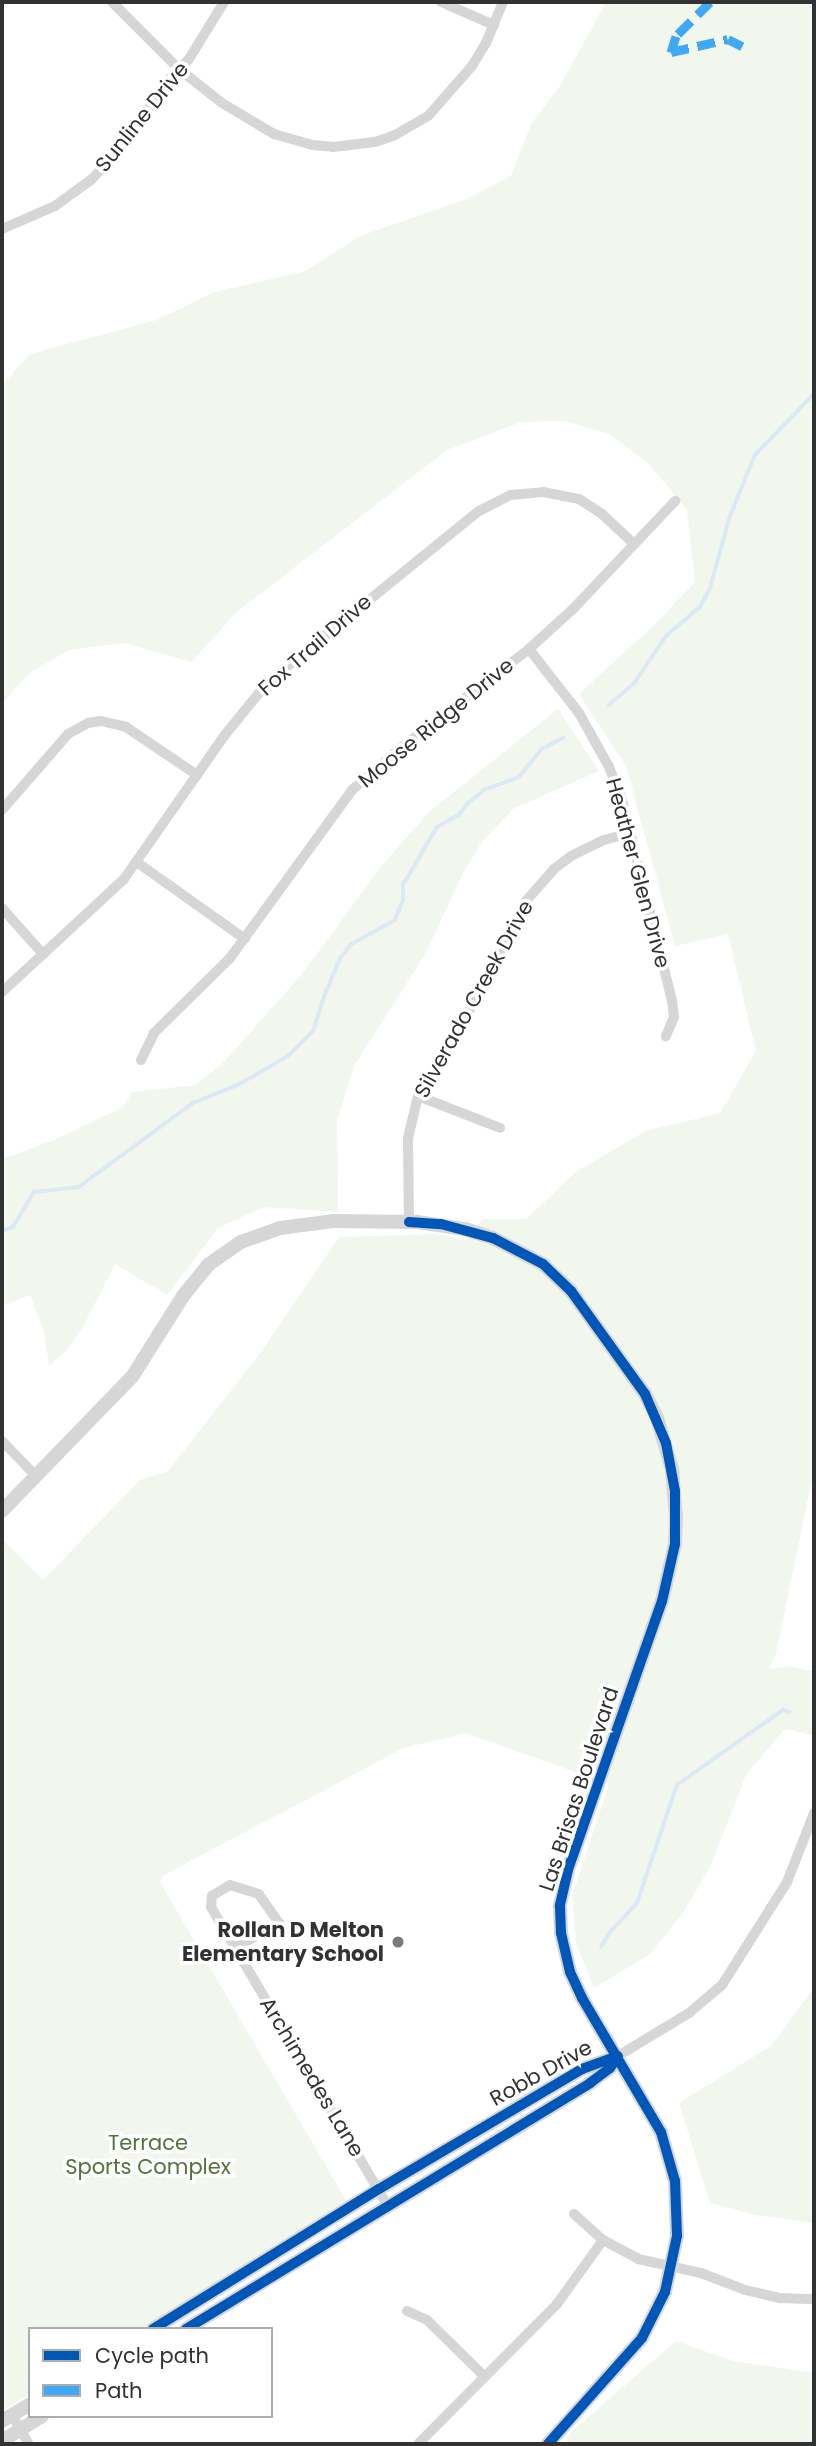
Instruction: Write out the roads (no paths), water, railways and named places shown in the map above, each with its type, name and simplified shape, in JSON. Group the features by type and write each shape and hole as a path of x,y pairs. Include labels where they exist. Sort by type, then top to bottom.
{"street":[{"path":"111,2 179,69 222,103 274,134 312,145 354,146 395,135 429,115 460,84 494,25 503,2"},
{"name":"Sunline Drive","path":"2,229 55,206 92,179 123,145 151,102 204,38 224,2"},
{"path":"441,2 494,25"},
{"name":"Fox Trail Drive","path":"2,992 138,863 245,708 275,676 478,511 510,495 543,492 579,499 602,514 633,543"},
{"name":"Moose Ridge Drive","path":"141,1060 154,1033 210,980 245,939 352,790 529,649 573,609 675,501"},
{"name":"Heather Glen Drive","path":"529,649 579,713 609,767 630,833 673,1001 674,1017 666,1037"},
{"path":"2,810 68,734 88,723 101,721 126,727 197,775"},
{"name":"Silverado Creek Drive","path":"409,1222 408,1138 418,1096 488,979 516,920 539,884 571,856 604,840 630,833"},
{"path":"138,863 245,939"},
{"path":"2,908 43,954"},
{"path":"418,1096 500,1128"},
{"name":"Las Brisas Boulevard","path":"2,1511 132,1377 195,1279 224,1252 259,1234 290,1226 333,1221 409,1222 441,1224 486,1235 543,1264 588,1311 634,1376 657,1418 672,1469 676,1517 671,1570 568,1870 560,1906 561,1933 570,1972 582,1998 652,2112 669,2156 678,2209 673,2266 660,2304 642,2338 548,2444"},
{"path":"2,1441 36,1476"},
{"name":"Robb Drive","path":"156,2327 379,2189 582,2069 618,2056 690,2013 722,1985 794,1869 814,1813"},
{"name":"Archimedes Lane","path":"236,1948 279,1923 259,1894 230,1885 212,1896 211,1907 388,2206"},
{"name":"Robb Drive","path":"189,2327 590,2083 611,2068 618,2056"},
{"path":"574,2214 603,2241 638,2259 673,2266 746,2290 781,2298 814,2299"},
{"path":"418,2444 557,2304 603,2241"},
{"path":"408,2311 426,2320 485,2377"},
{"path":"28,2405 7,2418 20,2430 29,2444"},
{"path":"2,2441 39,2418"}],"waterway":[{"path":"609,705 635,682 666,636 700,607 710,588 730,516 755,455 814,394"},
{"path":"2,1231 13,1227 34,1192 79,1187 193,1103 238,1085 288,1056 313,1031 340,959 350,945 395,920 403,900 403,885 437,827 459,815 468,803 484,790 519,777 542,749 563,738"},
{"path":"601,1947 611,1931 637,1903 677,1785 783,1710 790,1712"}],"place":[{"name":"Rollan D Melton Elementary School","path":"398,1942"}],"park label":[{"name":"Terrace Sports Complex","path":"148,2155"}]}
